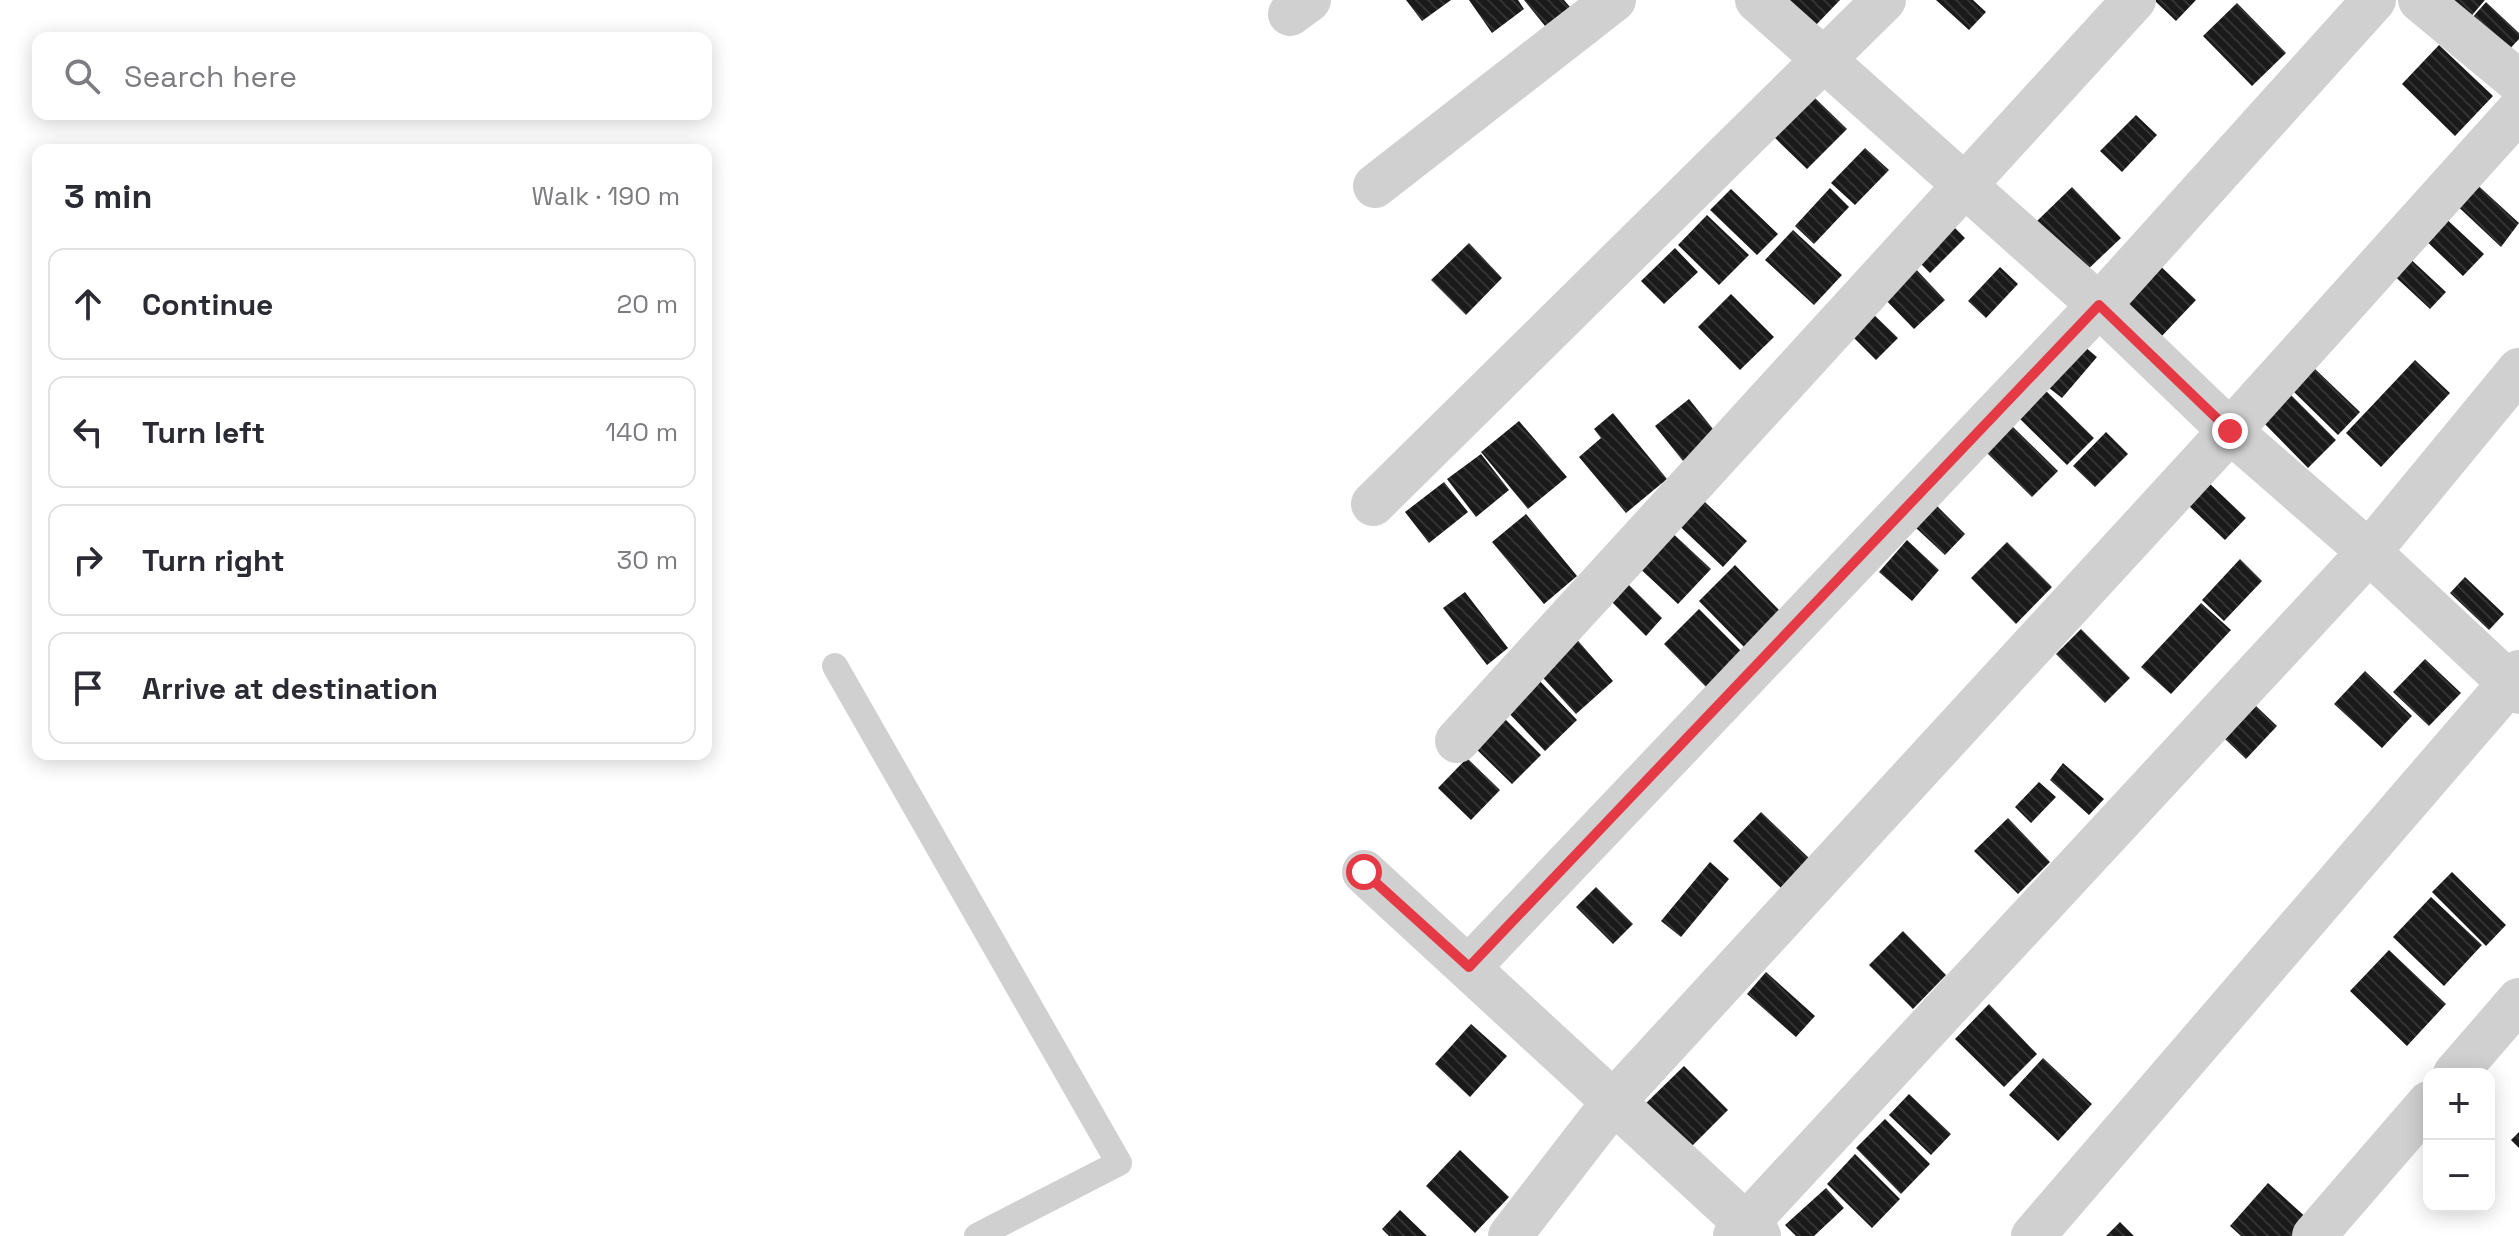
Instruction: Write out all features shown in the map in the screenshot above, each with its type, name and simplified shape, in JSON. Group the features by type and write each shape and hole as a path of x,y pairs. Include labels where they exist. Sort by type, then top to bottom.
{"street":[{"path":"1375,186 1614,0"},
{"path":"1757,0 1827,60 1965,189 2099,305 2230,431 2516,682 2033,1236"},
{"path":"1373,504 1827,60 1884,0"},
{"path":"1457,741 1965,189 2134,0"},
{"path":"1469,967 2099,305 2374,0"},
{"path":"2420,0 2519,82"},
{"path":"1510,1236 1615,1100 2230,431 2519,110"},
{"path":"1364,872 1615,1100 1747,1232 2369,552 2519,370"},
{"path":"2460,1068 2519,1000"},
{"path":"2314,1236 2423,1110"}],"lane":[{"path":"835,666 1119,1163 977,1236"}],"building":[{"path":"1406,0 1451,0 1422,21"},
{"path":"1469,0 1518,0 1524,9 1492,33"},
{"path":"1524,0 1564,0 1570,7 1545,26"},
{"path":"1788,0 1840,0 1815,26"},
{"path":"1936,0 1973,0 1986,12 1969,30"},
{"path":"2154,0 2196,0 2176,21"},
{"path":"2446,0 2485,0 2468,20"},
{"path":"2486,2 2519,33 2519,39 2505,54 2470,20"},
{"path":"2237,3 2286,53 2252,86 2203,36"},
{"path":"2439,45 2493,96 2455,136 2402,84"},
{"path":"1814,97 1847,129 1807,169 1774,137"},
{"path":"2136,115 2157,135 2122,172 2100,151"},
{"path":"1865,148 1889,170 1855,205 1831,183"},
{"path":"2471,179 2519,223 2501,247 2451,200"},
{"path":"2072,187 2121,238 2085,272 2037,221"},
{"path":"1830,188 1849,207 1814,244 1795,226"},
{"path":"1731,189 1778,234 1757,255 1710,210"},
{"path":"2441,214 2484,254 2463,276 2421,236"},
{"path":"1707,215 1749,255 1719,285 1678,245"},
{"path":"1945,218 1965,238 1930,273 1910,253"},
{"path":"1793,230 1842,275 1814,305 1765,260"},
{"path":"1469,243 1502,278 1466,315 1431,280"},
{"path":"1675,248 1698,272 1664,304 1641,281"},
{"path":"2404,253 2446,292 2430,309 2388,270"},
{"path":"2152,258 2196,300 2160,338 2116,295"},
{"path":"1911,264 1945,300 1914,329 1879,293"},
{"path":"2000,267 2018,284 1986,318 1968,301"},
{"path":"1731,294 1774,337 1740,370 1698,327"},
{"path":"1868,309 1898,338 1876,360 1847,331"},
{"path":"2079,342 2097,357 2062,398 2044,384"},
{"path":"2415,360 2450,393 2381,467 2346,433"},
{"path":"2314,368 2360,412 2338,435 2292,390"},
{"path":"2043,388 2094,438 2067,465 2016,415"},
{"path":"2286,390 2336,440 2308,468 2259,418"},
{"path":"1689,399 1717,434 1683,461 1655,426"},
{"path":"1613,413 1667,479 1626,513 1579,457 1601,438 1594,429"},
{"path":"1519,421 1567,477 1528,509 1481,452"},
{"path":"2011,425 2058,471 2032,497 1985,451"},
{"path":"2106,432 2128,454 2095,487 2073,466"},
{"path":"1481,454 1509,490 1476,517 1447,479"},
{"path":"1444,482 1468,512 1429,543 1405,512"},
{"path":"2208,482 2246,518 2225,540 2187,504"},
{"path":"1693,491 1747,541 1723,567 1670,517"},
{"path":"1937,506 1965,534 1945,555 1916,528"},
{"path":"1526,514 1577,576 1544,604 1492,542"},
{"path":"1666,527 1711,569 1678,604 1633,562"},
{"path":"1907,540 1939,570 1912,601 1879,572"},
{"path":"2007,542 2052,587 2016,624 1971,578"},
{"path":"2240,559 2262,581 2224,621 2202,600"},
{"path":"1735,565 1781,612 1745,648 1699,601"},
{"path":"1621,577 1662,618 1646,636 1604,594"},
{"path":"2465,577 2504,614 2489,630 2450,593"},
{"path":"1465,592 1508,648 1487,665 1443,608"},
{"path":"2201,603 2231,630 2171,694 2141,667"},
{"path":"1699,609 1745,655 1709,690 1664,644"},
{"path":"2081,629 2130,678 2105,703 2056,654"},
{"path":"1573,635 1613,681 1576,714 1535,669"},
{"path":"2425,659 2461,693 2429,726 2393,692"},
{"path":"2365,671 2412,716 2382,748 2334,704"},
{"path":"1536,677 1577,720 1545,751 1503,707"},
{"path":"2256,706 2277,726 2246,759 2225,739"},
{"path":"1501,715 1541,755 1512,784 1471,744"},
{"path":"1467,758 1500,790 1471,820 1438,788"},
{"path":"2063,763 2104,799 2089,815 2050,780"},
{"path":"2039,782 2056,797 2031,823 2015,807"},
{"path":"1761,812 1811,860 1782,889 1733,841"},
{"path":"2008,818 2050,862 2018,894 1974,851"},
{"path":"1710,862 1729,879 1681,937 1661,921"},
{"path":"2452,872 2506,925 2486,946 2432,892"},
{"path":"1596,887 1633,924 1613,944 1576,907"},
{"path":"2431,897 2482,945 2444,986 2393,937"},
{"path":"1903,931 1946,975 1913,1009 1869,965"},
{"path":"2389,950 2446,1004 2407,1046 2350,991"},
{"path":"1766,972 1815,1016 1796,1037 1747,994"},
{"path":"1989,1004 2037,1054 2004,1087 1955,1039"},
{"path":"1471,1024 1507,1056 1470,1097 1435,1064"},
{"path":"2043,1058 2092,1104 2058,1141 2009,1095"},
{"path":"1684,1066 1728,1110 1684,1154 1640,1109"},
{"path":"1909,1094 1951,1134 1931,1155 1889,1115"},
{"path":"1885,1119 1930,1164 1901,1194 1856,1148"},
{"path":"2519,1132 2519,1148 2511,1140"},
{"path":"1460,1150 1509,1197 1475,1233 1426,1186"},
{"path":"1855,1154 1900,1199 1872,1228 1827,1184"},
{"path":"2268,1183 2309,1220 2294,1236 2241,1236 2230,1226"},
{"path":"1826,1188 1844,1208 1814,1236 1796,1236 1785,1225"},
{"path":"1400,1210 1427,1236 1389,1236 1382,1229"},
{"path":"2120,1222 2134,1236 2106,1236"}],"route":[{"path":"1364,872 1469,967 2099,305 2230,431"}]}
